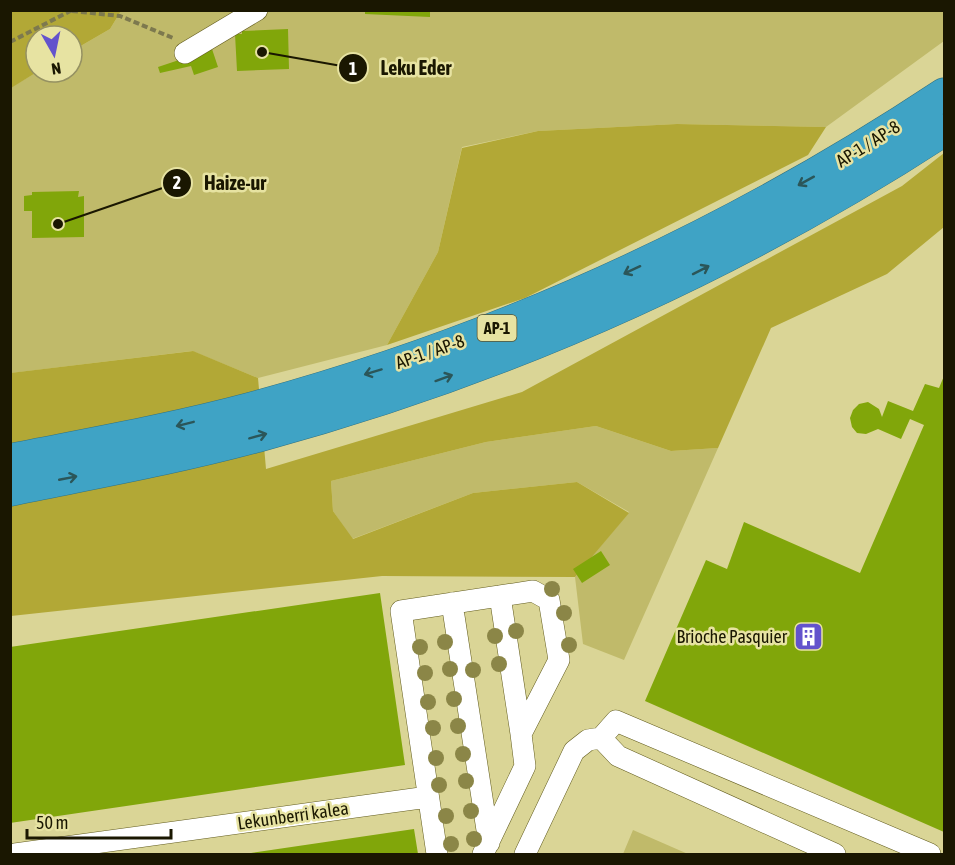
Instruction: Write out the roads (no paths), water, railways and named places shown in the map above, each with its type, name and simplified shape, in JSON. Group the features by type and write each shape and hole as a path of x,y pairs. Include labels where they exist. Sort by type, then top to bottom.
{"highway":[{"name":"AP-1 / AP-8","path":"10,460 248,409 398,364 482,334 616,278 756,208 825,170 945,94"},
{"name":"AP-1 / AP-8","path":"10,490 256,437 397,395 482,365 596,318 699,271 839,196 945,130"}],"street":[{"path":"185,53 257,10"},
{"path":"436,855 401,611 533,591 549,600 559,660 521,734"},
{"path":"486,849 525,766 500,596"},
{"path":"452,603 486,849"},
{"path":"525,855 569,759 588,740 601,738 616,721 930,855"},
{"path":"601,738 618,756 835,855"},
{"name":"Lekunberri kalea","path":"15,855 428,797"}],"place":[{"name":"Leku Eder","path":"262,52"},
{"name":"Haize-ur","path":"58,224"},
{"name":"Brioche Pasquier","path":"808,637"}]}
